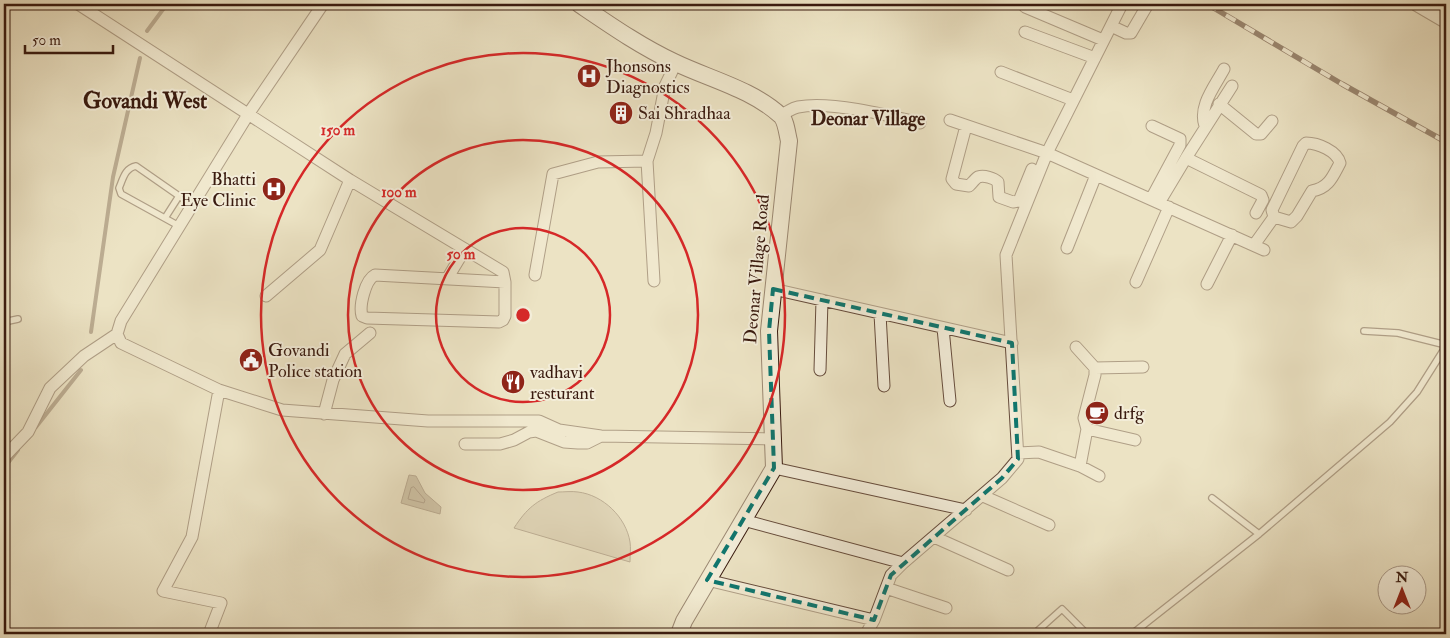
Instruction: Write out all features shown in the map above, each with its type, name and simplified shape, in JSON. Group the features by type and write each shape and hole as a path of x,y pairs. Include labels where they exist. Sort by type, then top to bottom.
{"main road":[{"path":"579,4 637,43 676,63 750,95 769,106 781,116"},
{"name":"Deonar Village Road","path":"774,468 769,332 789,141 781,116"},
{"path":"679,634 684,621 774,468"}],"street":[{"path":"78,4 350,180 503,272 505,282 505,316 499,322 367,318 362,316 360,310 367,282 375,276 505,282"},
{"path":"4,457 28,432 50,388 84,356 116,334 121,321 249,113 323,4"},
{"path":"1024,4 1025,7 1100,39"},
{"path":"866,634 874,620 891,575 1002,478 1018,458 1006,255 1047,153 1095,58 1100,39 1114,4"},
{"path":"1100,39 1111,26 1122,4"},
{"path":"1111,26 1126,33 1131,33 1148,4"},
{"path":"1417,4 1446,21"},
{"path":"1025,32 1095,58"},
{"path":"654,281 647,161 656,133 666,86 676,63"},
{"path":"1205,126 1202,117 1206,102 1224,69"},
{"path":"1001,72 1073,100"},
{"path":"1160,203 1205,126 1232,86"},
{"path":"1219,104 1256,134 1261,134 1272,121"},
{"path":"781,116 797,107 821,106 874,112 920,123"},
{"path":"950,120 1047,153 1259,247 1274,217 1272,210 1303,146 1306,143 1313,143 1326,148 1339,158 1340,162 1329,183 1319,190 1312,191 1297,216 1291,222 1274,217"},
{"path":"966,126 952,179 956,184 969,186 981,176 996,179 998,182 998,197 1013,202 1019,201 1032,169"},
{"path":"1136,282 1180,145 1180,138 1152,126"},
{"path":"1186,158 1261,195 1263,200 1256,213"},
{"path":"535,274 553,174 598,162 647,161"},
{"path":"1067,248 1096,175"},
{"path":"266,296 320,250 350,180"},
{"path":"1207,284 1232,235"},
{"path":"447,279 466,249"},
{"path":"773,289 1012,344"},
{"path":"820,370 822,300"},
{"path":"880,314 884,386"},
{"path":"942,328 950,401"},
{"path":"324,414 333,380 345,354 370,333"},
{"path":"116,334 121,343 219,390 282,410 428,421 540,420 559,430 601,436 773,439"},
{"path":"1076,347 1095,368 1095,375 1084,418 1087,428 1080,466"},
{"path":"1095,368 1143,368"},
{"path":"209,634 221,603 163,591 192,537 219,390"},
{"path":"1087,428 1135,440"},
{"path":"465,444 500,444 536,431 564,442 587,443 601,436"},
{"path":"1018,454 1039,452 1080,466 1099,476"},
{"path":"774,468 966,510"},
{"path":"982,496 1049,525"},
{"path":"743,520 903,563"},
{"path":"934,537 1008,570"},
{"path":"708,580 874,620"},
{"path":"886,588 946,608"}],"lane":[{"path":"179,226 121,194 119,188 127,171 130,167 136,166 192,205"},
{"path":"165,218 179,196"},
{"path":"4,322 18,319"},
{"path":"1132,634 1259,534 1390,422 1417,392 1446,346 1398,333 1364,331"},
{"path":"1212,498 1259,534"},
{"path":"1034,634 1062,609 1087,634"}],"highlighted area":[{"path":"773,289 1012,343 1018,459 1002,478 891,575 874,620 707,580 774,468 769,331"}],"shaded area":[{"path":"558,492 587,494 612,509 624,524 628,533 630,562 514,528 523,515 533,506"}],"water":[{"path":"409,475 416,476 425,493 441,507 440,514 401,503"}],"waterway":[{"path":"147,31 167,4"},
{"path":"91,332 113,177 140,58"},
{"path":"36,427 81,370"},
{"path":"4,468 18,450"}],"railway":[{"path":"1207,4 1342,84 1446,142"}],"place":[{"name":"Jhonsons Diagnostics","path":"589,76"},
{"name":"Sai Shradhaa","path":"621,113"},
{"name":"Bhatti Eye Clinic","path":"274,189"},
{"name":"Govandi Police station","path":"251,360"},
{"name":"vadhavi resturant","path":"513,382"},
{"name":"drfg","path":"1097,413"}],"district":[{"name":"Govandi West","path":"145,101"},
{"name":"Deonar Village","path":"868,119"}]}
